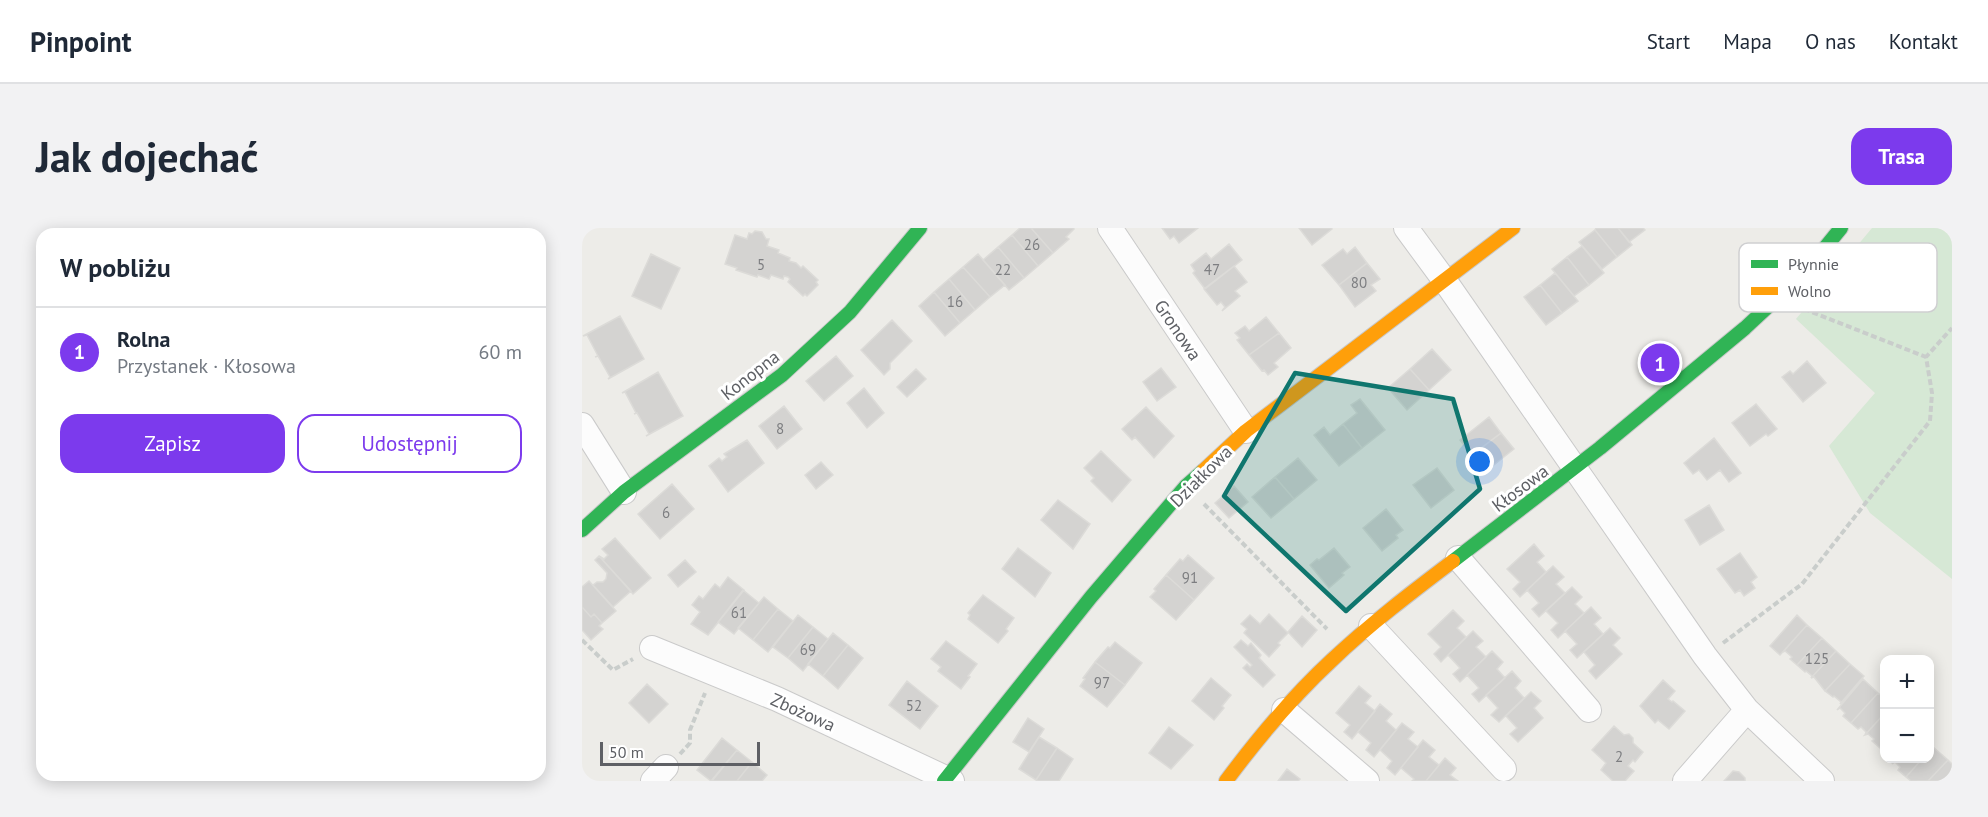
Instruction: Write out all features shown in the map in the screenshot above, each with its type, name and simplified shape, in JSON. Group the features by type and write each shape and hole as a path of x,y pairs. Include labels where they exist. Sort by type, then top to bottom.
{"street":[{"name":"Konopna","path":"582,530 624,492 782,375 850,312 920,228"},
{"name":"Gronowa","path":"1110,228 1246,431"},
{"path":"1406,228 1705,656 1747,710 1822,781"},
{"name":"Działkowa","path":"947,780 1091,597 1186,486 1246,431 1513,228"},
{"name":"Kłosowa","path":"1830,243 1841,228"},
{"name":"Kłosowa","path":"1226,781 1251,746 1346,647 1575,469 1763,312"},
{"path":"582,425 624,492"},
{"path":"1458,558 1589,710"},
{"path":"1371,626 1504,769"},
{"name":"Zbożowa","path":"652,648 777,699 947,780"},
{"path":"1284,710 1367,781"},
{"path":"1685,781 1747,710"}],"path":[{"path":"1812,312 1926,357"},
{"path":"1926,357 1952,328"},
{"path":"1705,656 1802,584 1930,421 1932,393 1926,357"},
{"path":"1186,486 1346,647"},
{"path":"582,640 613,670 652,648"},
{"path":"659,774 690,743 690,730 713,673"}],"highlighted area":[{"path":"1295,373 1453,399 1480,489 1346,611 1224,496"}],"green space":[{"path":"1872,228 1952,228 1952,579 1870,513 1829,446 1875,393 1796,319 1802,312 1937,312 1937,243 1859,243"}],"building":[{"path":"1020,228 1031,228 1053,253 1038,266 1012,235"},
{"path":"1031,228 1074,229 1066,237 1069,239 1053,253"},
{"path":"1162,228 1198,228 1179,243 1174,236 1170,239"},
{"path":"1299,228 1331,228 1332,229 1312,245"},
{"path":"1596,228 1618,228 1632,245 1617,257 1595,230"},
{"path":"1618,228 1643,228 1645,230 1629,242"},
{"path":"1595,230 1617,257 1602,269 1579,242"},
{"path":"755,231 762,232 766,239 769,239 767,246 779,250 778,253 790,258 789,261 801,268 803,266 818,280 816,282 818,285 807,296 805,294 803,296 788,282 790,279 788,277 784,276 783,279 771,275 769,279 758,275 757,277 725,264 735,235 747,239 749,233 752,234"},
{"path":"1012,235 1038,266 1024,278 998,247"},
{"path":"1229,244 1242,260 1205,289 1193,273 1195,271 1191,265 1206,253 1211,259"},
{"path":"1582,246 1604,273 1589,285 1567,257"},
{"path":"998,247 1024,278 1009,290 983,260"},
{"path":"1355,247 1367,263 1339,285 1322,265 1343,249 1347,254"},
{"path":"651,254 680,268 661,309 632,296"},
{"path":"978,254 1005,285 990,297 963,267"},
{"path":"1567,257 1589,285 1574,296 1552,269"},
{"path":"1367,263 1380,279 1371,285 1376,291 1355,307 1339,285"},
{"path":"1234,266 1247,282 1235,291 1240,296 1222,311 1225,307 1221,302 1217,305 1204,289"},
{"path":"963,267 990,297 975,310 949,279"},
{"path":"1555,273 1578,301 1562,313 1540,285"},
{"path":"949,279 975,310 960,323 934,292"},
{"path":"1540,285 1562,313 1546,325 1524,297"},
{"path":"934,292 960,323 945,336 919,306"},
{"path":"620,316 644,359 608,379 610,377 587,335 583,336"},
{"path":"1266,317 1279,333 1249,355 1237,340 1240,338 1235,333 1245,326 1249,331"},
{"path":"892,320 912,341 890,363 890,369 884,375 861,350"},
{"path":"1279,333 1291,348 1274,363 1278,367 1268,375 1249,355"},
{"path":"1432,349 1451,370 1429,390 1410,369"},
{"path":"836,356 853,376 824,401 806,381"},
{"path":"1807,361 1826,383 1803,402 1782,377 1790,371 1793,374"},
{"path":"1161,368 1176,387 1157,401 1143,382"},
{"path":"916,369 926,379 907,397 897,387"},
{"path":"1410,369 1429,390 1407,410 1388,388"},
{"path":"658,372 683,416 646,436 649,434 637,413 634,414 636,413 625,392 622,393"},
{"path":"864,388 884,413 867,428 847,403"},
{"path":"1360,399 1385,430 1362,448 1343,424 1357,413 1351,405"},
{"path":"1756,404 1777,429 1750,446 1732,423"},
{"path":"784,406 802,429 777,449 759,426"},
{"path":"1146,407 1174,436 1154,458 1135,437 1132,440 1122,429"},
{"path":"1489,417 1501,433 1472,455 1460,440"},
{"path":"1343,424 1362,448 1339,466 1314,435 1324,427 1330,435"},
{"path":"1501,433 1514,449 1485,472 1472,455"},
{"path":"1714,438 1741,473 1729,482 1720,470 1707,480 1699,470 1693,474 1684,463"},
{"path":"747,440 764,463 728,492 709,466 719,458 722,461 727,457 724,454"},
{"path":"1101,451 1131,480 1112,502 1091,481 1094,478 1084,468"},
{"path":"1298,458 1317,480 1294,499 1275,477"},
{"path":"821,462 833,475 816,489 805,475"},
{"path":"1437,468 1454,490 1431,508 1413,485"},
{"path":"1275,477 1294,499 1271,518 1252,497"},
{"path":"672,484 694,509 660,539 638,514"},
{"path":"1234,486 1248,502 1229,518 1215,503"},
{"path":"1058,500 1090,524 1073,549 1041,520"},
{"path":"1709,505 1724,530 1700,545 1685,520"},
{"path":"1386,509 1403,530 1396,535 1398,538 1382,551 1363,528"},
{"path":"615,538 651,578 633,594 599,556 604,559 608,555 602,549"},
{"path":"1534,544 1544,556 1537,562 1546,572 1520,597 1513,589 1520,582 1507,569"},
{"path":"1018,548 1051,573 1035,597 1002,569"},
{"path":"1334,548 1350,567 1329,588 1310,565"},
{"path":"1740,553 1757,577 1751,582 1755,588 1744,596 1740,590 1735,593 1717,569"},
{"path":"1188,555 1214,578 1194,600 1166,575 1180,559 1183,561"},
{"path":"599,556 631,591 613,607 593,585 606,579 607,573 595,560"},
{"path":"685,560 696,572 678,587 668,575"},
{"path":"1553,566 1564,577 1556,584 1565,593 1539,617 1532,609 1539,603 1527,590"},
{"path":"1166,575 1194,600 1176,620 1150,597"},
{"path":"728,577 744,590 708,635 691,624 700,612 692,605 699,596 703,599 715,584 720,588"},
{"path":"589,581 616,611 602,623 594,614 591,617 582,607 582,587"},
{"path":"1572,587 1582,597 1575,604 1584,613 1558,638 1551,630 1558,623 1546,611"},
{"path":"743,590 759,603 734,634 718,622"},
{"path":"983,595 1014,618 1006,629 1008,631 998,643 968,619 970,615 968,613"},
{"path":"764,597 778,609 753,640 738,628"},
{"path":"582,607 591,617 594,614 602,623 599,626 603,629 591,640 582,630"},
{"path":"1591,607 1601,618 1594,624 1603,634 1577,658 1570,650 1577,644 1565,631"},
{"path":"778,609 793,621 768,652 753,640"},
{"path":"1453,610 1464,621 1457,628 1466,637 1441,662 1434,654 1441,647 1428,634"},
{"path":"1269,614 1288,633 1269,657 1244,633 1247,629 1241,624 1250,615 1260,624"},
{"path":"798,615 813,627 788,658 773,647"},
{"path":"1797,615 1807,625 1780,655 1770,646"},
{"path":"1302,616 1317,630 1302,647 1288,632"},
{"path":"1807,625 1822,638 1797,665 1790,659 1792,657 1785,651 1783,652"},
{"path":"813,627 828,639 803,671 788,658"},
{"path":"1610,628 1620,638 1613,645 1622,654 1596,679 1589,671 1595,665 1584,652"},
{"path":"1473,631 1483,641 1476,647 1486,657 1460,682 1453,674 1460,668 1448,655"},
{"path":"833,633 848,645 823,676 808,664"},
{"path":"1822,638 1836,651 1811,678 1812,676 1797,665"},
{"path":"1241,640 1248,646 1251,643 1261,655 1259,658 1275,675 1263,687 1243,668 1247,664 1250,667 1252,665 1234,647"},
{"path":"946,641 977,664 961,689 938,671 941,667 931,659"},
{"path":"1115,642 1142,663 1125,685 1095,662"},
{"path":"848,645 863,658 838,689 823,676"},
{"path":"1492,651 1503,662 1497,669 1505,678 1479,702 1472,694 1479,688 1467,675"},
{"path":"1836,651 1850,664 1825,691 1814,677 1811,678"},
{"path":"1095,662 1125,685 1107,707 1080,686"},
{"path":"1850,664 1864,676 1840,704 1841,702 1825,691"},
{"path":"1512,671 1521,681 1515,688 1524,698 1499,722 1491,715 1498,708 1486,695"},
{"path":"1211,678 1231,695 1214,720 1192,701"},
{"path":"1863,679 1878,693 1851,723 1843,716 1845,713 1840,708 1837,710"},
{"path":"1663,680 1675,691 1668,699 1685,711 1669,729 1658,720 1655,723 1640,706"},
{"path":"907,681 938,706 920,729 889,705"},
{"path":"647,684 668,704 649,723 629,703"},
{"path":"1359,686 1371,696 1365,703 1375,711 1352,739 1344,732 1350,725 1336,713"},
{"path":"1531,692 1541,701 1534,708 1543,718 1518,742 1510,734 1517,728 1506,716"},
{"path":"1878,693 1880,695 1880,718 1865,735 1866,732 1861,727 1858,729 1851,723"},
{"path":"1380,704 1392,714 1386,721 1396,730 1374,757 1366,750 1371,743 1358,732"},
{"path":"1028,718 1044,729 1029,752 1013,742"},
{"path":"1880,718 1880,748 1872,741 1874,739 1868,734 1865,735"},
{"path":"1402,723 1414,732 1408,739 1418,747 1395,775 1387,768 1392,761 1380,750"},
{"path":"1614,726 1624,735 1629,734 1633,738 1633,743 1643,752 1635,762 1633,760 1628,766 1634,771 1625,781 1613,781 1601,770 1606,763 1592,750"},
{"path":"1169,727 1193,745 1171,769 1149,753"},
{"path":"1039,737 1057,748 1036,780 1019,769"},
{"path":"722,738 737,750 711,781 697,770"},
{"path":"1423,740 1435,750 1429,757 1439,765 1426,781 1412,781 1414,779 1401,768"},
{"path":"1057,748 1073,759 1059,781 1036,780"},
{"path":"1934,748 1948,760 1928,781 1911,781 1906,777 1919,763 1934,763"},
{"path":"737,750 752,762 737,781 712,781"},
{"path":"1445,758 1456,768 1450,775 1458,781 1426,781"},
{"path":"1948,760 1952,764 1952,781 1928,781"},
{"path":"752,762 767,775 762,781 737,781"},
{"path":"1896,763 1919,763 1906,777 1898,770 1900,767"},
{"path":"1287,769 1300,779 1298,781 1278,781"},
{"path":"1733,771 1739,772 1745,781 1724,781"}],"traffic: fast":[{"path":"582,530 624,492 782,375 850,312 920,228"},
{"path":"1829,243 1841,228"},
{"path":"1453,561 1600,448 1762,312"},
{"path":"944,781 1091,597 1186,486 1203,471"}],"traffic: slow":[{"path":"1203,471 1246,431 1513,228"},
{"path":"1226,781 1303,688 1376,621 1453,561"}],"place":[{"name":"Rolna","path":"1660,363"}]}
